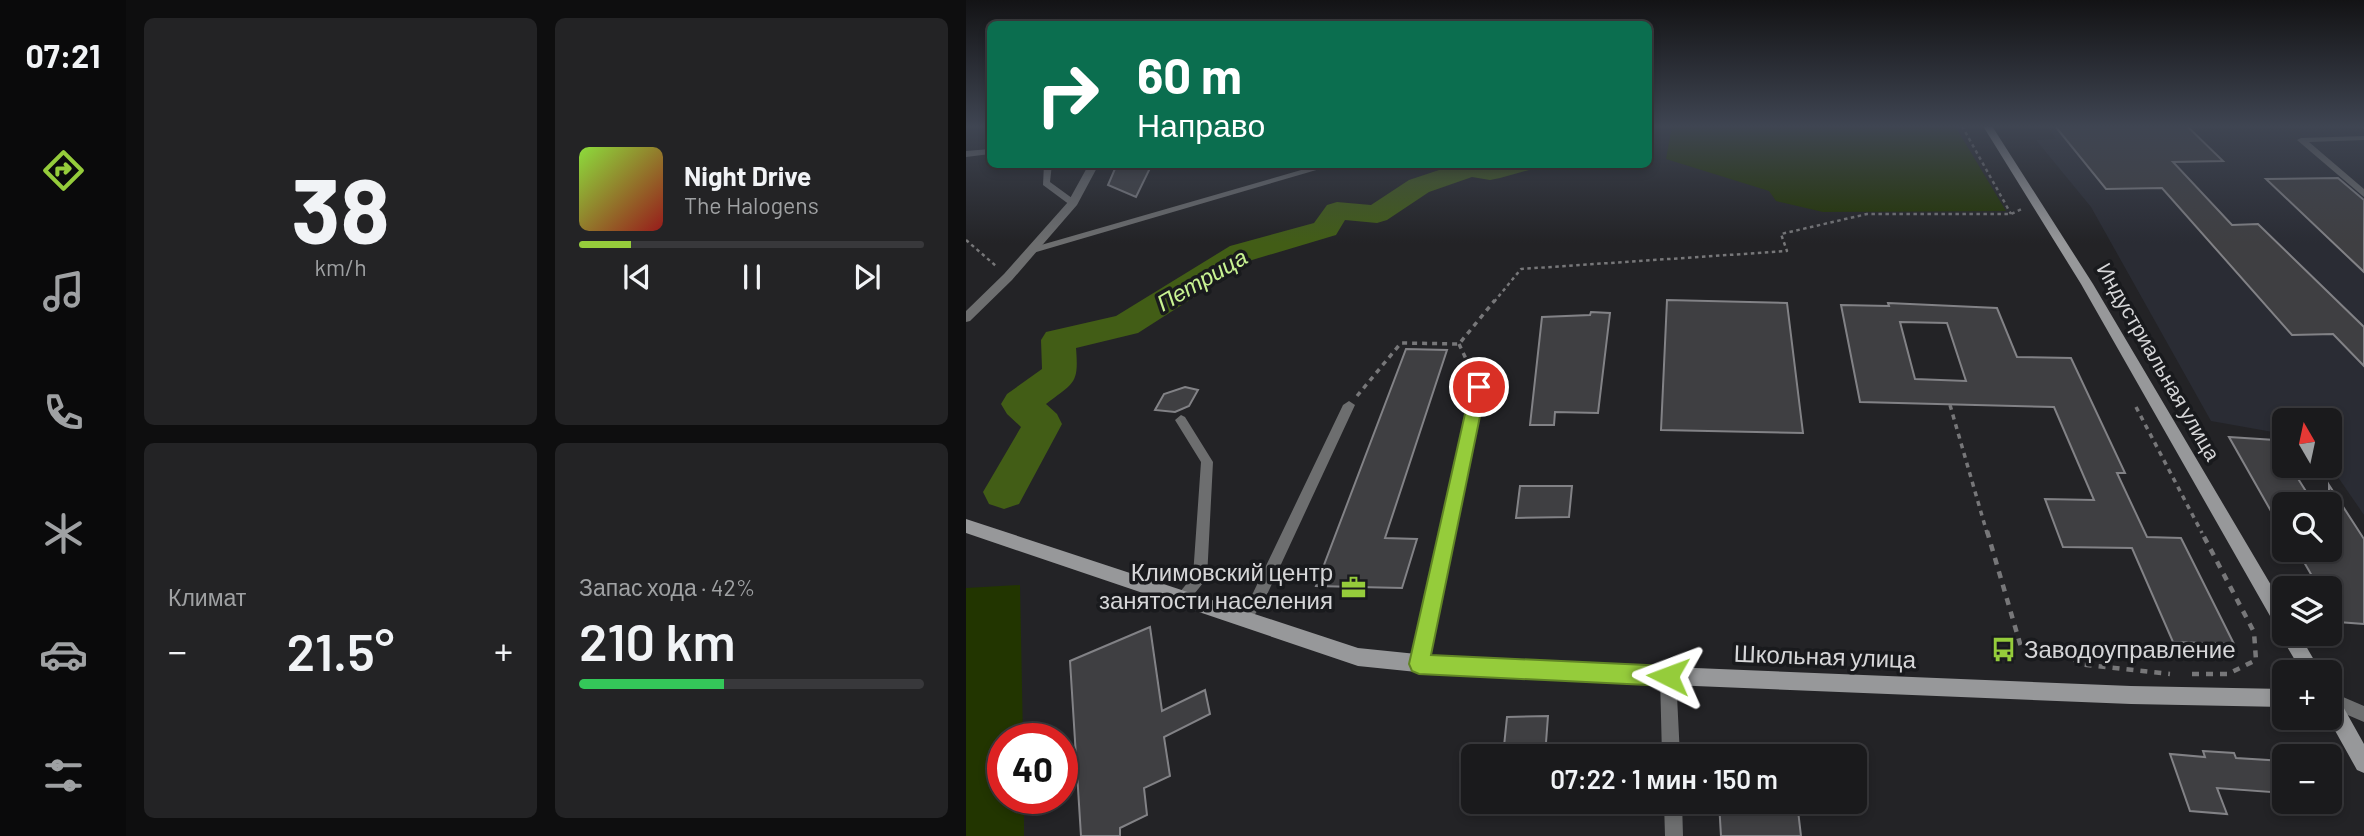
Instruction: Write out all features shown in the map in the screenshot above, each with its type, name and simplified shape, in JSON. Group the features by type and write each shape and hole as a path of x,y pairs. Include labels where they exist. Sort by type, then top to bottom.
{"street":[{"name":"Индустриальная улица","path":"2012,165 2087,284 2272,603"},
{"path":"966,318 1008,277 1073,203 1092,168"},
{"name":"Школьная улица","path":"966,526 1358,657 1419,664 1668,676 2131,695 2272,698"},
{"path":"2342,723 2364,763"}],"lane":[{"path":"2330,165 2364,194"},
{"path":"1048,168 1046,183 1073,203"},
{"path":"1030,251 1319,168"},
{"path":"1419,664 1479,387"},
{"path":"1243,619 1258,598 1349,405"},
{"path":"1181,420 1207,462 1200,578 1182,598"},
{"path":"1668,676 1671,744"},
{"path":"2342,705 2364,714"},
{"path":"1673,814 1674,836"}],"path":[{"path":"1984,165 2011,214"},
{"path":"1459,344 1521,269 1787,251 1781,234 1867,214 2011,214 2025,208"},
{"path":"966,240 1008,277"},
{"path":"1349,405 1401,343 1459,344"},
{"path":"1459,344 1479,387"},
{"path":"1950,405 2021,647 2070,646 2077,664 2169,674 2228,674 2256,660 2254,632 2135,404"}],"shaded area":[{"path":"2057,165 2364,165 2364,515 2339,478 2342,478 2342,408 2272,408 2272,432 2211,421 2091,207"}],"green space":[{"path":"1685,165 1978,165 2006,211 1823,212 1776,201 1769,191"},
{"path":"1020,585 1023,723 987,723 987,814 1024,814 1024,836 966,836 966,588"}],"building":[{"path":"2087,165 2176,165 2232,225 2258,224 2364,327 2364,366 2333,334 2292,335 2162,188 2106,189"},
{"path":"1115,168 1150,168 1136,197 1108,185"},
{"path":"2338,178 2364,200 2364,272 2266,179"},
{"path":"1667,300 1787,303 1803,433 1661,430"},
{"path":"1888,303 1997,308 2017,357 2071,358 2125,473 2117,473 2147,537 2181,538 2234,644 2173,642 2132,548 2063,547 2045,499 2094,500 2054,407 1860,402 1841,305 1889,306","holes":["1900,322 1947,323 1966,381 1915,379"]},
{"path":"1591,312 1610,313 1598,413 1555,412 1554,425 1530,425 1542,317 1590,315"},
{"path":"1406,349 1447,350 1385,538 1417,539 1402,588 1316,586"},
{"path":"1185,387 1198,390 1189,406 1175,412 1155,410 1164,394"},
{"path":"2229,437 2272,440 2272,478 2298,478 2306,492 2272,492 2272,513"},
{"path":"1520,486 1572,486 1569,517 1516,518"},
{"path":"2342,505 2364,539 2364,624 2342,622 2342,576 2312,576 2304,562 2342,562"},
{"path":"1150,627 1162,711 1205,690 1210,714 1164,737 1170,776 1144,788 1147,815 1120,828 1120,836 1081,836 1078,723 1074,723 1070,661"},
{"path":"1548,716 1546,744 1504,744 1507,717"},
{"path":"2203,751 2234,753 2236,758 2272,760 2272,792 2217,788 2227,814 2190,811 2170,754 2205,757"},
{"path":"1720,814 1798,814 1801,836 1721,836"}],"waterway":[{"name":"Петрица","path":"1004,492 1043,424 1020,404 1060,374 1058,340 1126,325 1241,253 1325,229 1337,211 1377,214 1419,186 1470,169 1490,172 1504,168"}],"place":[{"name":"Климовский центр занятости населения","path":"1353,587"},
{"name":"Заводоуправление","path":"2004,650"}],"route":[{"path":"1479,387 1419,664 1668,676"}]}
